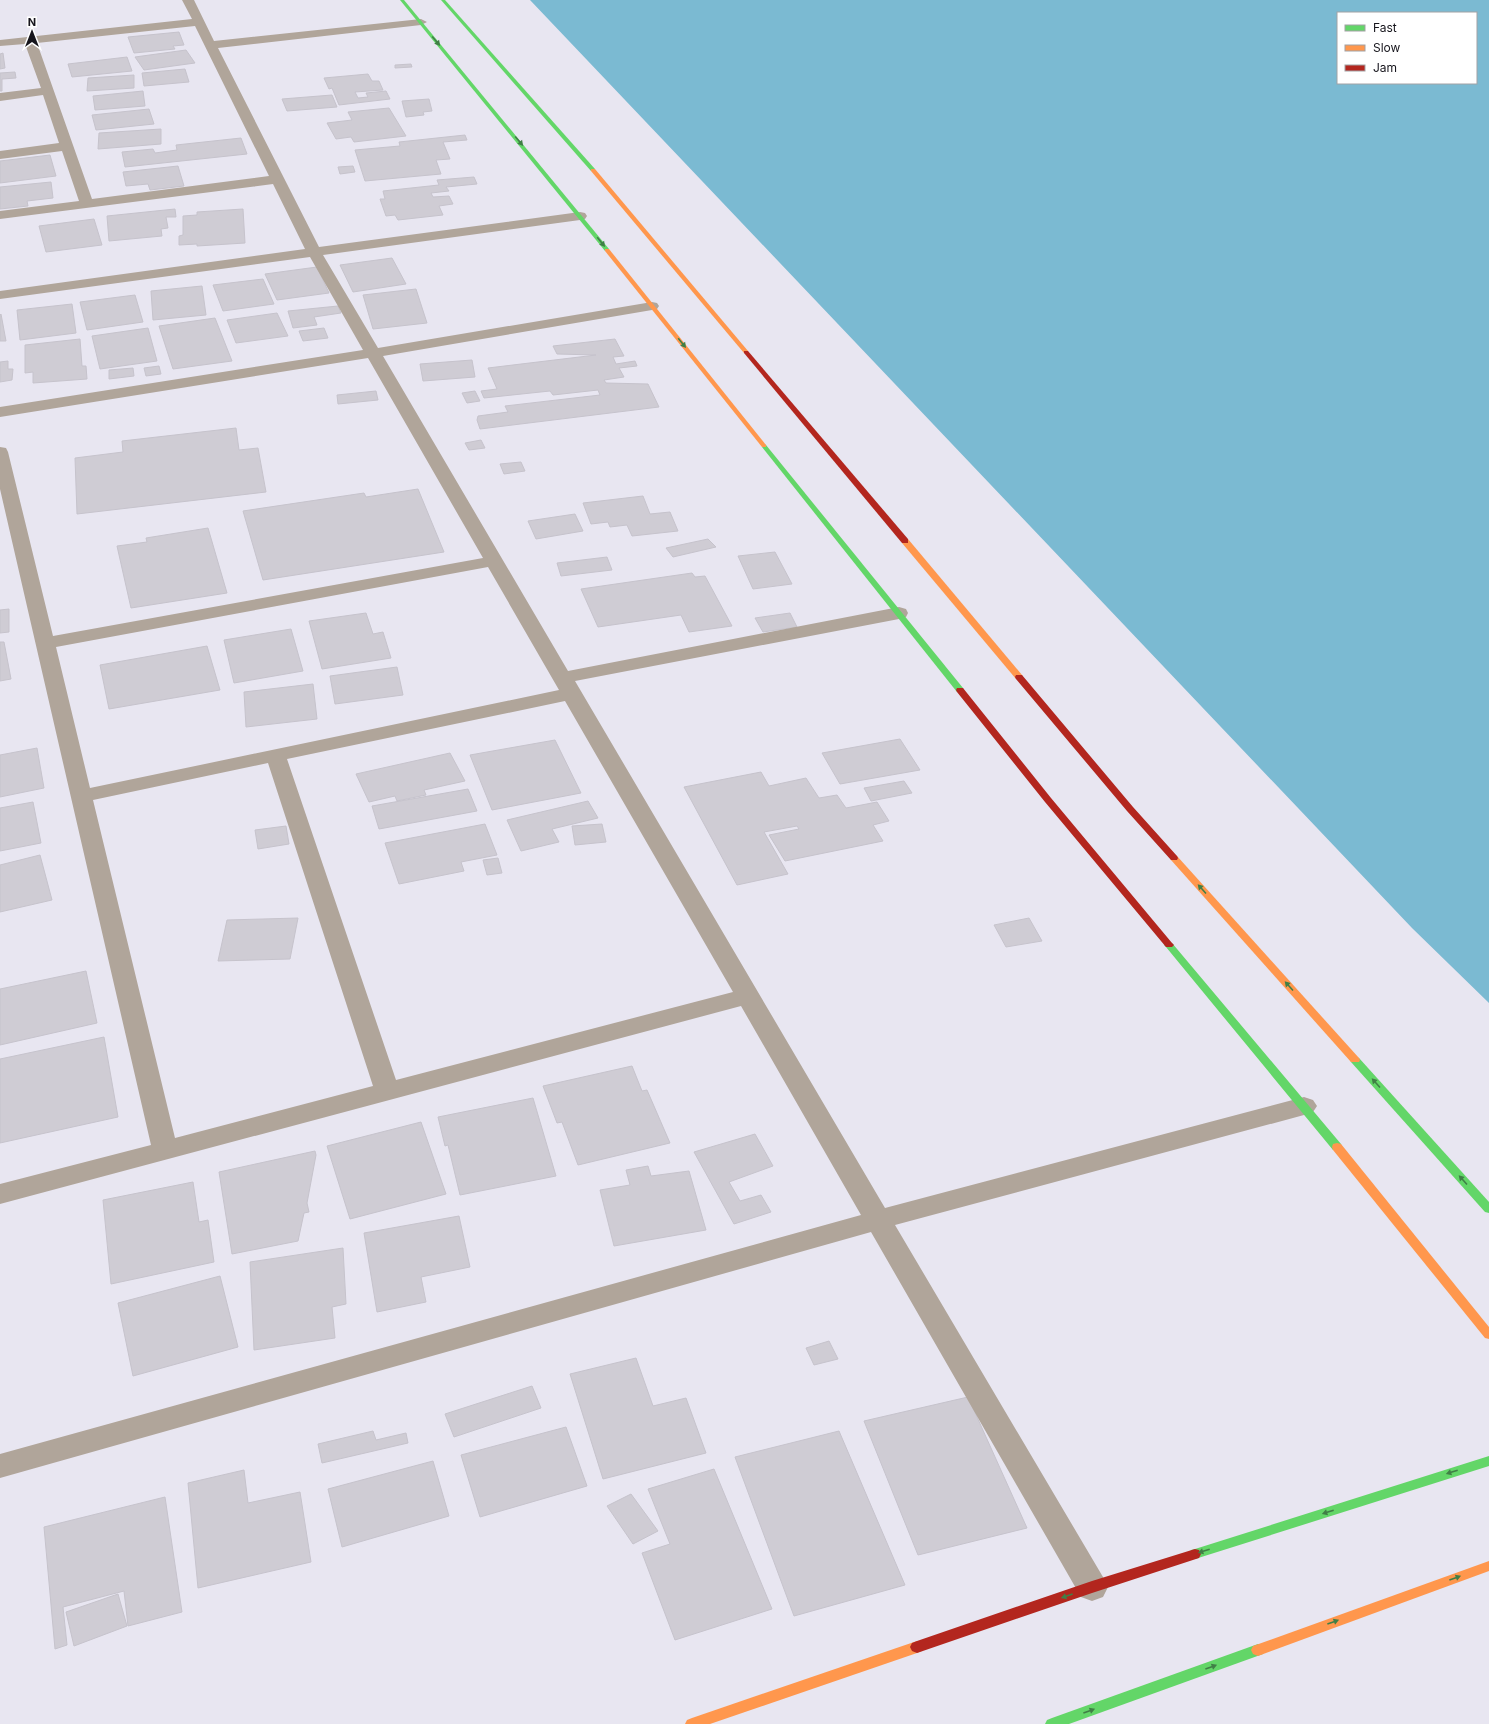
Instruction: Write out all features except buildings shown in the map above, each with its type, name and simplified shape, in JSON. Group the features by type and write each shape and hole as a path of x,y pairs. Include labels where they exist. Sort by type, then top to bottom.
{"street":[{"path":"188,0 314,252 1092,1587"},
{"path":"402,0 580,216 1048,800 1304,1106 1489,1335"},
{"path":"443,0 583,158 1130,809 1489,1209"},
{"path":"0,43 198,22"},
{"path":"210,45 421,22"},
{"path":"30,40 87,204"},
{"path":"0,97 48,91"},
{"path":"0,155 67,146"},
{"path":"0,215 277,179"},
{"path":"0,295 580,216"},
{"path":"0,412 373,353 652,306"},
{"path":"0,452 165,1150"},
{"path":"45,643 494,561"},
{"path":"81,796 276,756 567,686 899,613"},
{"path":"276,756 387,1092"},
{"path":"0,1194 747,996"},
{"path":"0,1466 877,1220 1304,1106"},
{"path":"692,1724 1092,1587 1489,1460"},
{"path":"1052,1724 1489,1566"}],"water":[{"path":"530,0 1489,0 1489,1003 1412,928"}],"traffic: fast":[{"path":"402,0 607,250"},
{"path":"443,0 593,170"},
{"path":"764,446 960,690"},
{"path":"1169,945 1337,1147"},
{"path":"1355,1060 1489,1209"},
{"path":"1195,1554 1489,1461"},
{"path":"1052,1724 1258,1650"}],"traffic: slow":[{"path":"593,170 746,352"},
{"path":"607,250 764,446"},
{"path":"905,541 1019,677"},
{"path":"1174,858 1355,1060"},
{"path":"1337,1147 1489,1335"},
{"path":"1258,1650 1489,1566"},
{"path":"692,1724 917,1647"}],"traffic: jam":[{"path":"746,352 905,541"},
{"path":"1019,677 1130,809 1174,858"},
{"path":"960,690 1048,800 1169,945"},
{"path":"917,1647 1092,1587 1195,1554"}]}
